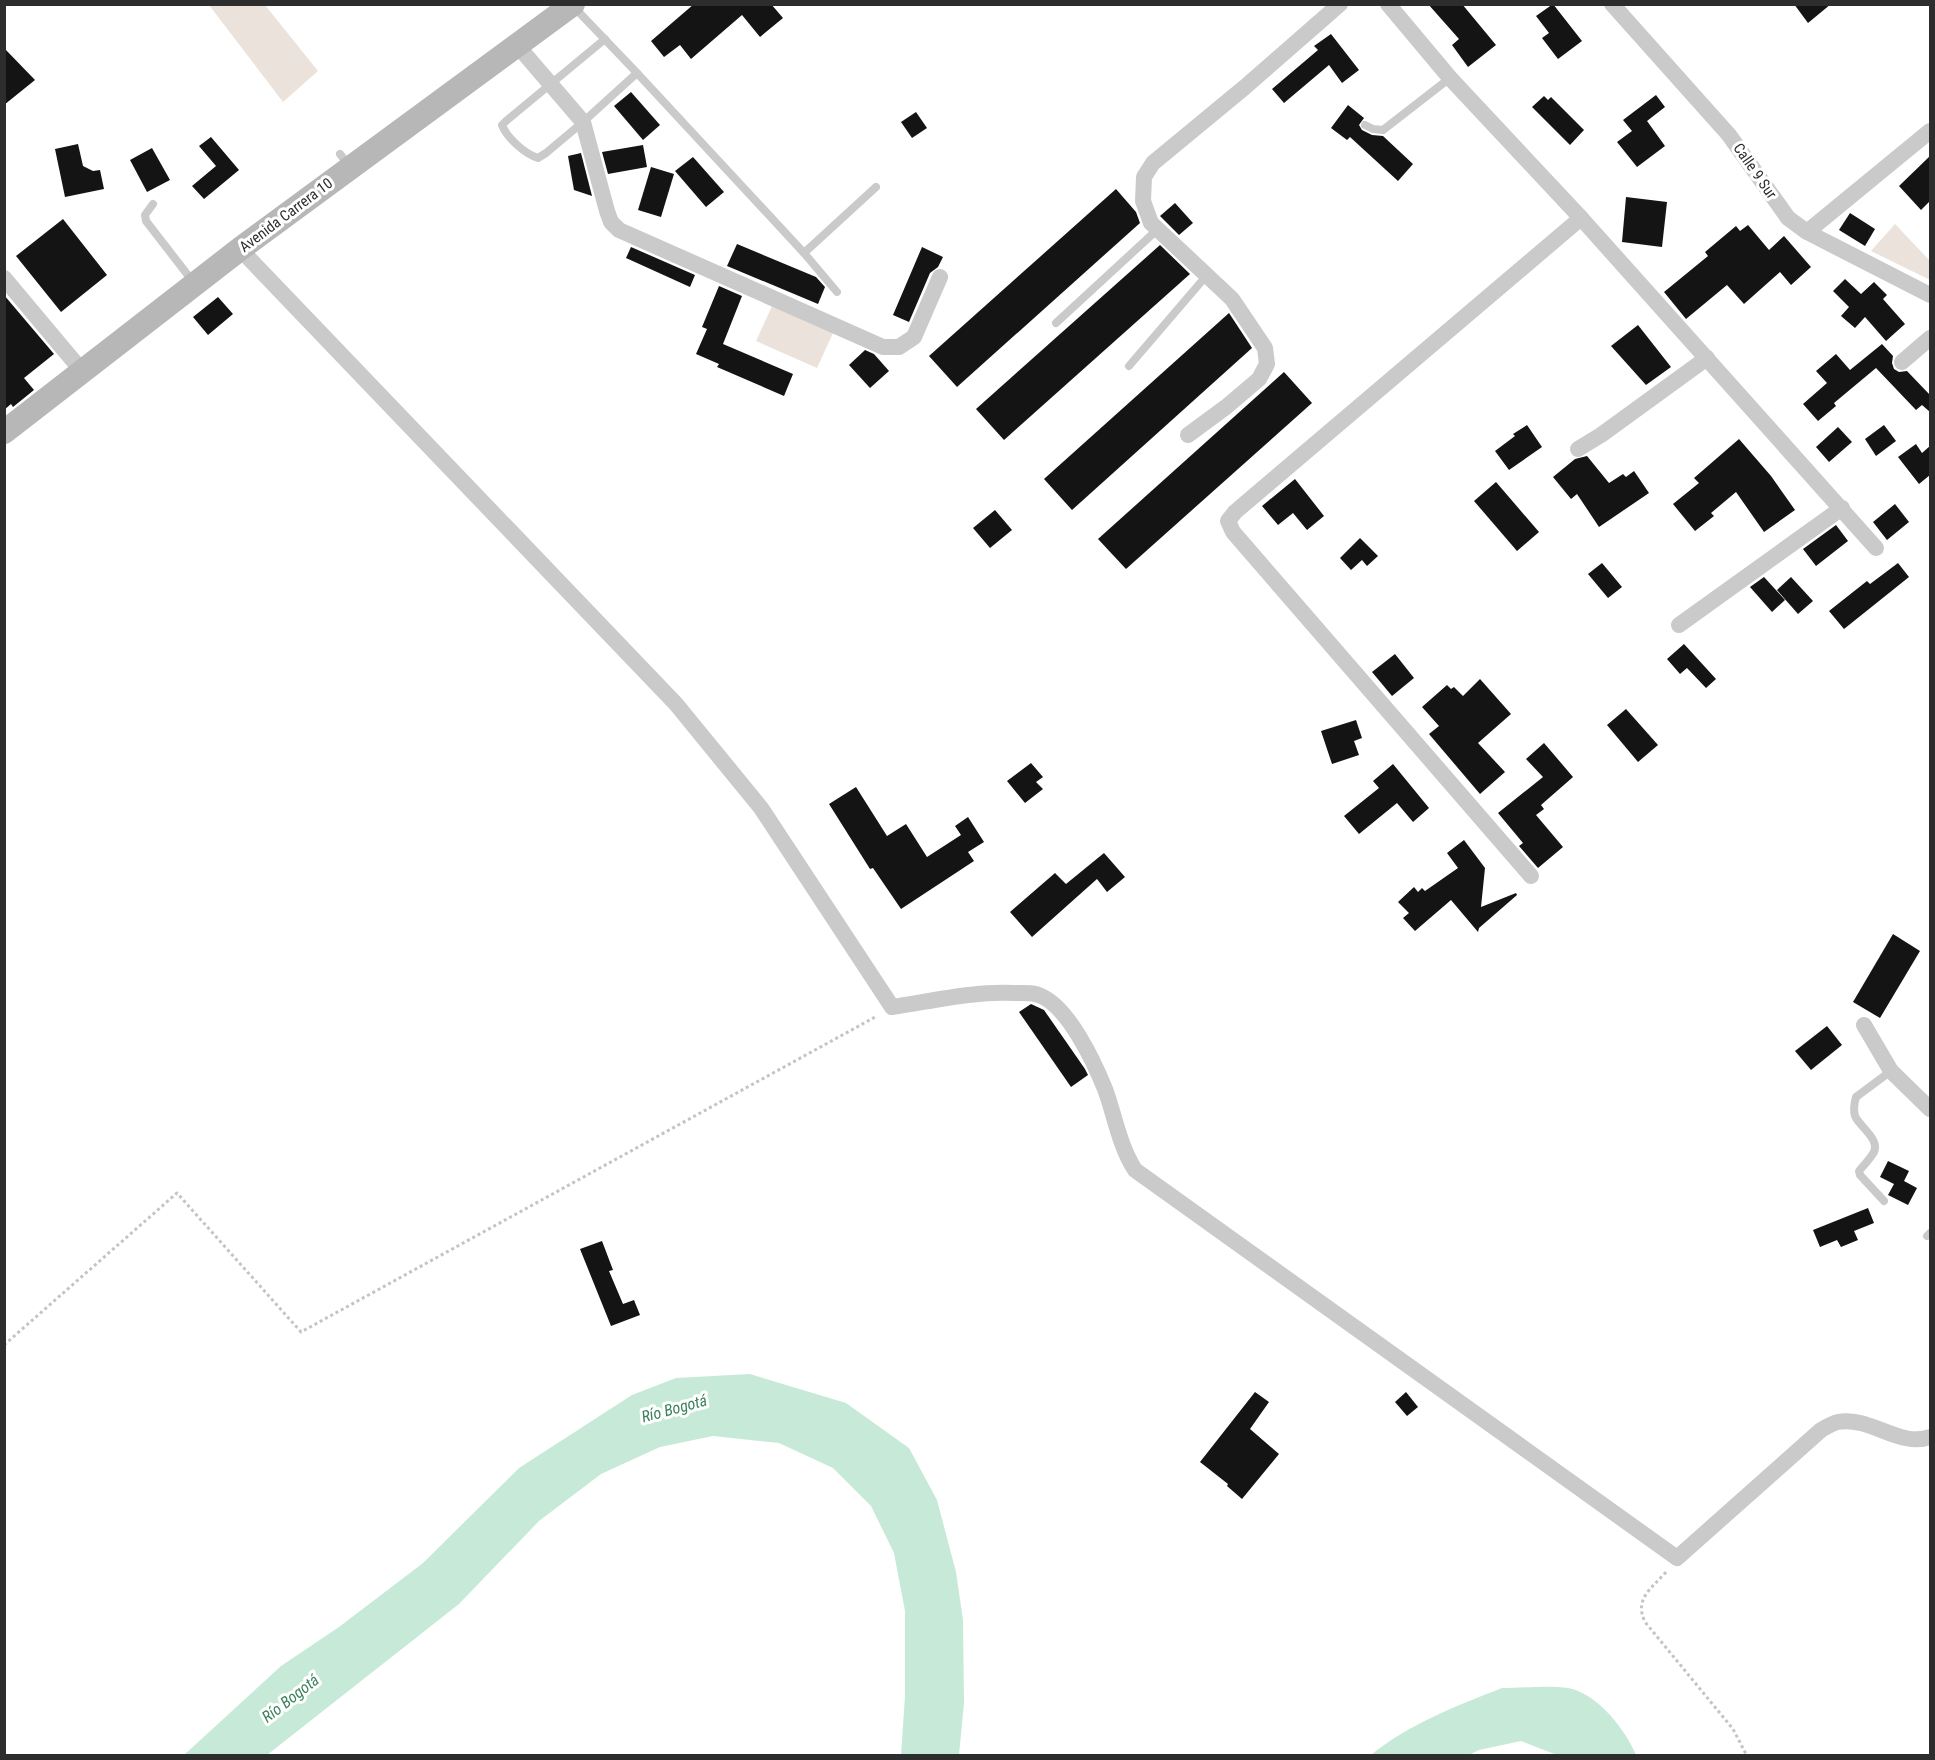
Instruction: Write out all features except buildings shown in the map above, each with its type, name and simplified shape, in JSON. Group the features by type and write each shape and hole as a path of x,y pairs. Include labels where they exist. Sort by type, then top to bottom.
{"street":[{"path":"1188,435 1259,379 1266,364 1265,348 1232,299 1152,223 1143,201 1144,177 1153,163 1340,4"},
{"path":"1388,4 1450,78 1581,218 1876,548"},
{"name":"Calle 9 Sur","path":"1612,4 1729,135 1788,218 1807,232 1930,295"},
{"name":"Avenida Carrera 10","path":"4,432 196,285 337,169 518,45 572,5"},
{"path":"518,45 583,122 607,211 611,222 619,230 883,347 899,346 914,337 940,277"},
{"path":"1807,232 1930,131"},
{"path":"1531,876 1240,541 1228,521 1234,512 1581,218"},
{"path":"240,249 676,704 761,808 892,1007 986,992 1040,995 1053,1003 1077,1034 1090,1056 1105,1090 1125,1155 1135,1170 1677,1558 1821,1430 1838,1422 1855,1422 1920,1441 1930,1437"},
{"path":"4,278 82,371"},
{"path":"1902,363 1930,338"},
{"path":"1578,449 1707,358"},
{"path":"1679,625 1842,508"},
{"path":"1864,1025 1891,1071 1930,1109"}],"lane":[{"path":"572,5 837,292"},
{"path":"605,39 506,121 502,125 504,131 529,155 538,158 583,122 637,73"},
{"path":"1365,125 1383,130 1450,78"},
{"path":"804,254 876,187"},
{"path":"153,204 145,215 146,221 196,285"},
{"path":"1056,323 1158,229"},
{"path":"1129,366 1207,275"},
{"path":"1884,1201 1860,1175 1859,1171 1874,1152 1875,1147 1856,1118 1853,1107 1856,1097 1891,1071"}],"path":[{"path":"4,1345 177,1193 301,1332 892,1007"},
{"path":"1677,1558 1643,1598 1640,1611 1645,1623 1733,1729 1747,1755"}],"shaded area":[{"path":"209,5 265,5 318,71 283,102"},
{"path":"1895,224 1930,261 1930,280 1871,251"},
{"path":"773,304 834,331 817,368 756,341"}],"water":[{"name":"Río Bogotá","path":"750,1374 846,1403 909,1448 937,1500 956,1572 963,1620 964,1703 959,1755 901,1755 905,1696 905,1611 894,1553 871,1506 833,1468 779,1443 713,1436 660,1447 601,1474 539,1521 459,1604 267,1755 184,1755 281,1666 339,1627 423,1563 519,1468 632,1395 676,1378"},
{"path":"1553,1687 1579,1691 1600,1705 1618,1724 1636,1755 1557,1755 1521,1741 1479,1750 1469,1755 1371,1755 1417,1725 1502,1688"}]}
